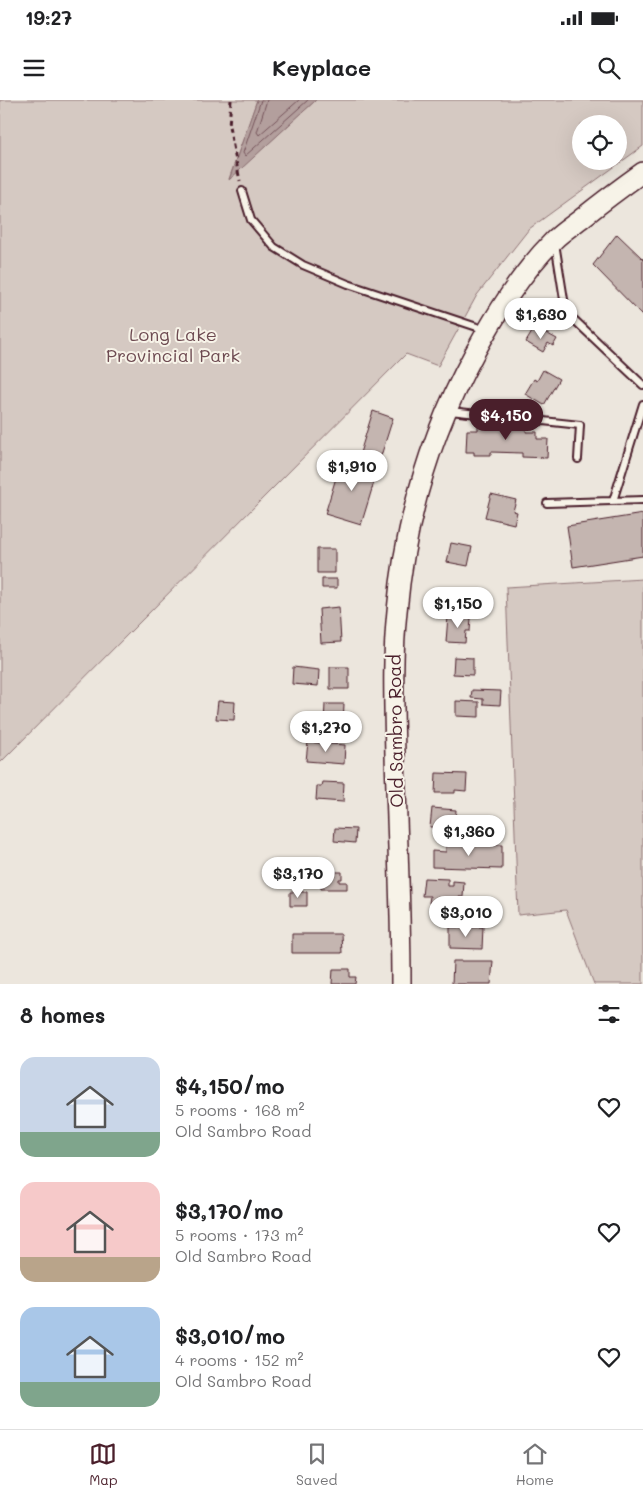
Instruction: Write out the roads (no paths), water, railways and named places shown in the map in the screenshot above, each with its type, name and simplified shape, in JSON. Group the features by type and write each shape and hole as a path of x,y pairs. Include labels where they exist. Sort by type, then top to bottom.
{"main road":[{"name":"Old Sambro Road","path":"401,984 394,708 396,620 401,575 410,525 427,461 446,411 466,369 487,330 518,283 555,239 615,191 643,172"}],"lane":[{"path":"242,192 251,220 274,247 303,265 348,284 487,330"},
{"path":"555,239 566,312 643,385"},
{"path":"612,501 643,404"},
{"path":"446,411 580,425 578,459"},
{"path":"547,502 643,500"}],"water":[{"path":"257,100 316,100 229,180"}],"park label":[{"name":"Long Lake Provincial Park","path":"173,344"}]}
